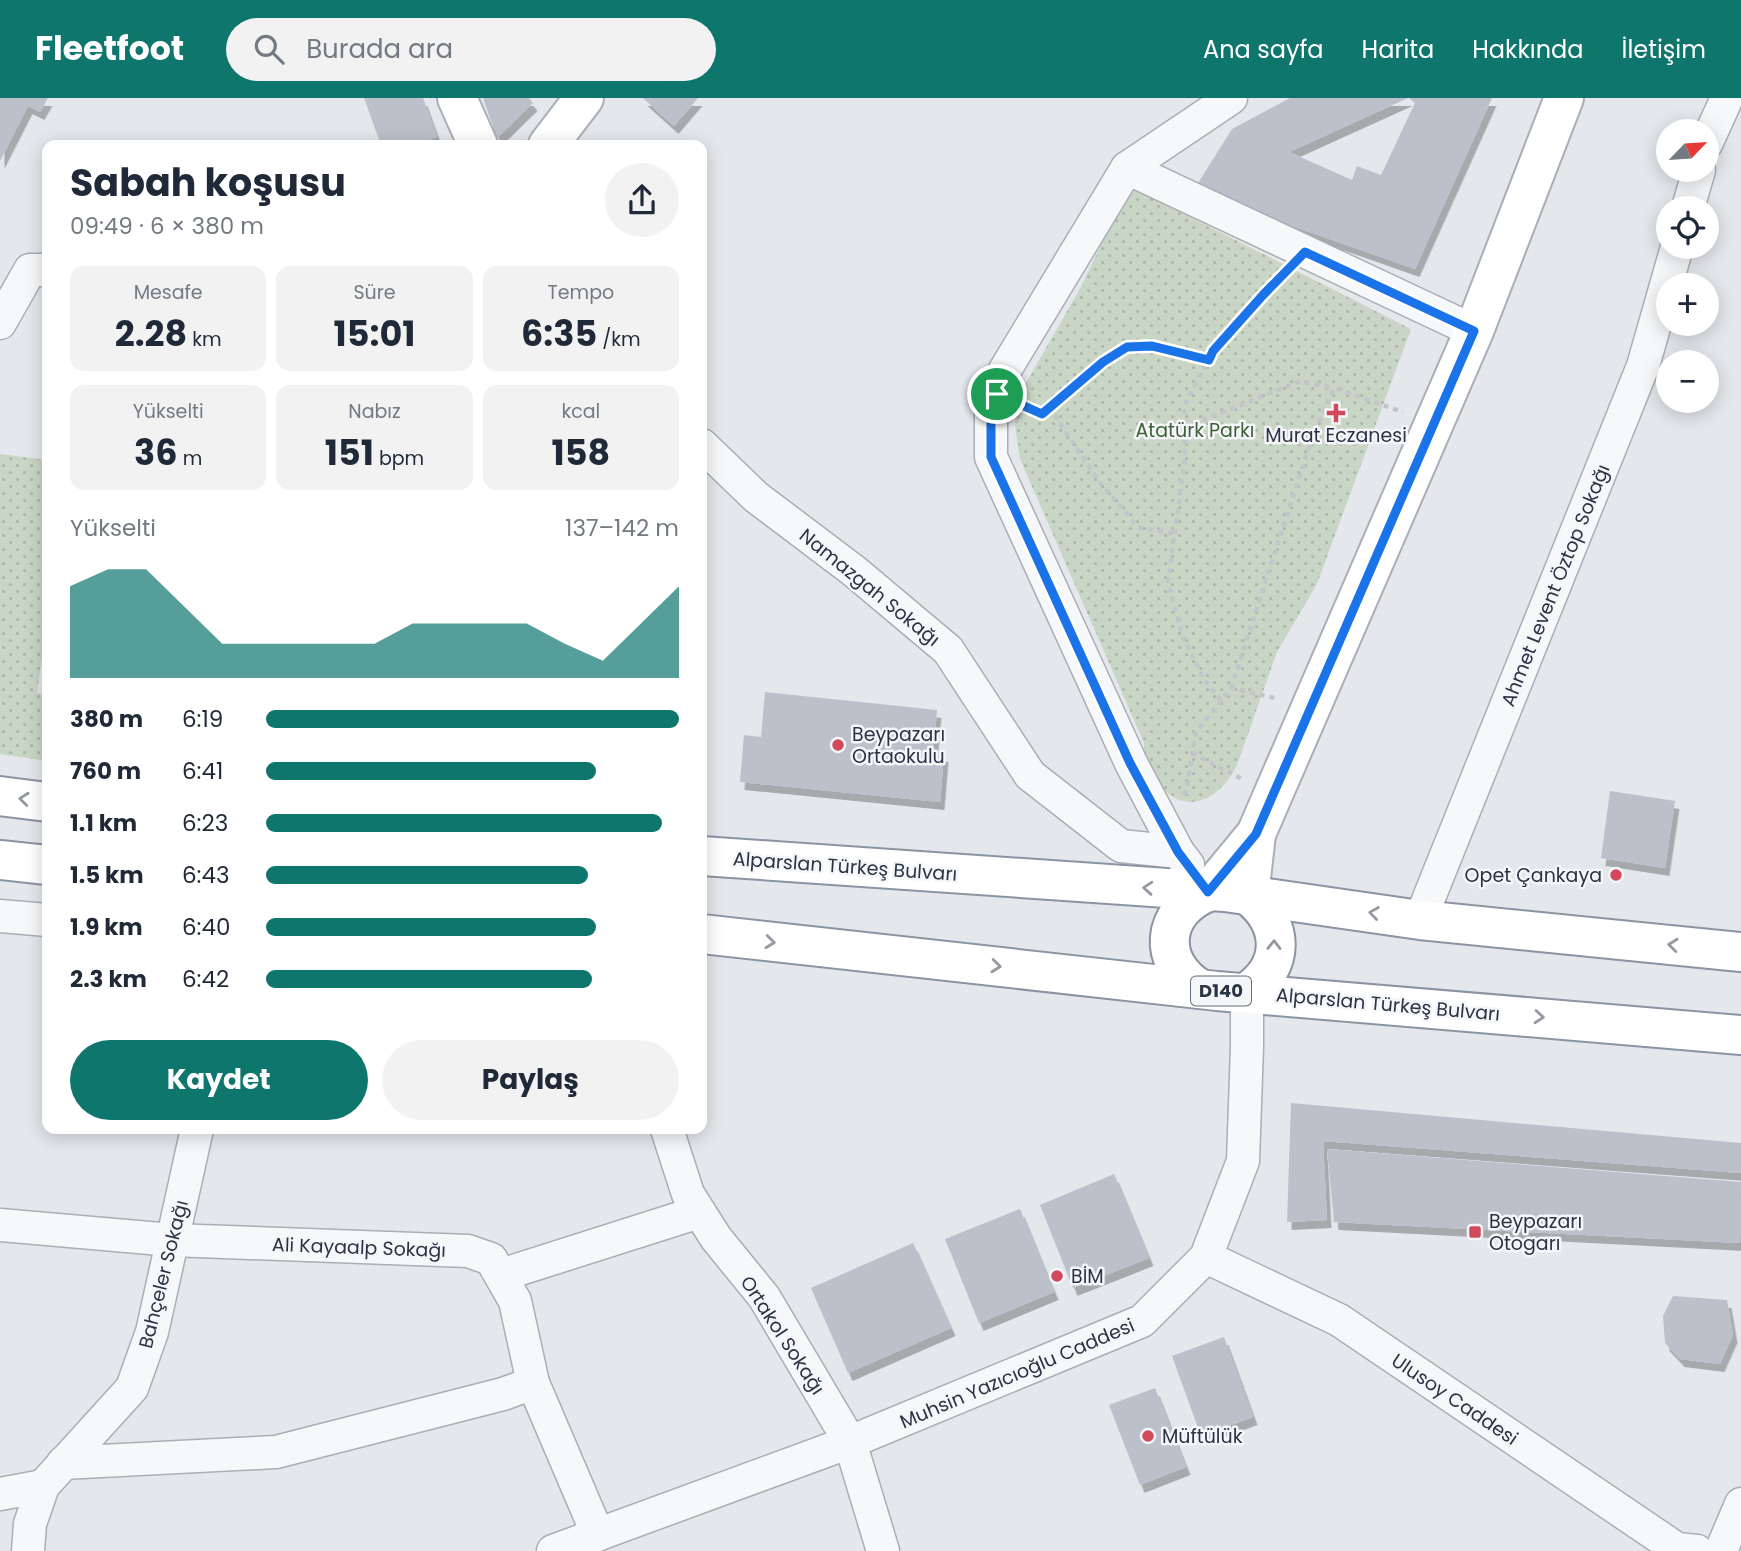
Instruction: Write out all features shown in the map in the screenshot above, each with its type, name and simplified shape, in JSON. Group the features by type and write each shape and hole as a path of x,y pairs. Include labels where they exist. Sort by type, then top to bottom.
{"main road":[{"path":"457,98 476,140"},
{"path":"552,140 584,98"},
{"path":"1247,992 1268,972 1276,943 1268,916 1249,896 1256,834 1474,331 1564,98"},
{"path":"0,796 42,801"},
{"path":"1200,989 1180,972 1173,960 1170,934 1174,920 1182,907 1208,892 1256,834"},
{"name":"Alparslan Türkeş Bulvarı","path":"707,856 1208,892 1420,920 1741,952"},
{"path":"0,860 42,864"},
{"name":"Alparslan Türkeş Bulvarı","path":"707,935 1200,989 1741,1035"}],"street":[{"path":"1208,892 1178,852 1130,763 991,457 991,411 1005,370 1127,168 1231,98"},
{"path":"1717,119 1727,98"},
{"path":"1127,168 1474,331"},
{"name":"Ahmet Levent Öztop Sokağı","path":"1420,920 1643,366 1674,259"},
{"path":"0,323 30,270 42,270"},
{"name":"Namazgah Sokağı","path":"707,449 756,497 854,570 948,650 1030,775 1121,846 1178,852"},
{"path":"0,916 42,920"},
{"name":"Muhsin Yazıcıoğlu Caddesi","path":"553,1551 850,1442 1143,1321 1206,1257 1243,1161 1247,992"},
{"name":"Bahçeler Sokağı","path":"28,1551 30,1524 53,1474 132,1388 152,1332 196,1134"},
{"name":"Ortakol Sokağı","path":"669,1134 688,1194 716,1238 764,1297 850,1442 883,1551"},
{"path":"598,1535 533,1383 515,1301 501,1275 699,1212"},
{"name":"Ali Kayaalp Sokağı","path":"0,1225 172,1240 468,1251 491,1259 501,1275"},
{"name":"Ulusoy Caddesi","path":"1206,1257 1339,1320 1677,1549 1697,1551"},
{"path":"0,1494 53,1474 276,1452 503,1394 533,1383"},
{"path":"1721,1551 1741,1504"}],"path":[{"path":"1222,700 1203,678 1182,635 1168,581 1185,459 1184,406 1213,351 1305,252"},
{"path":"997,394 1042,414 1103,362 1127,347 1152,346 1209,360"},
{"path":"1184,428 1300,381 1334,388 1434,423"},
{"path":"1159,816 1186,792 1196,732 1231,688 1312,438 1334,388"},
{"path":"1049,407 1101,484 1138,527 1175,534"},
{"path":"1231,688 1311,706"},
{"path":"1192,753 1273,794"}],"green space":[{"name":"Atatürk Parkı","path":"1129,186 1411,329 1317,584 1277,652 1237,765 1219,790 1197,801 1174,797 1163,788 1149,766 1144,743 1020,459 1015,425 1018,402 1026,383 1081,287"},
{"path":"0,454 42,459 42,657 37,693 42,694 42,760 0,754"}],"building":[{"path":"0,98 48,98 40,112 28,106 0,161"},
{"path":"364,98 423,98 437,137 428,140 379,140"},
{"path":"483,98 529,98 533,103 497,138"},
{"path":"643,98 698,98 674,126"},
{"path":"1290,98 1408,98 1289,152 1352,180 1357,166 1381,175 1415,103 1409,98 1492,98 1415,269 1193,191 1232,129"},
{"name":"Beypazarı Ortaokulu","path":"765,692 937,710 933,753 944,754 940,802 740,782 744,735 761,737"},
{"path":"1610,791 1675,801 1665,868 1601,858"},
{"path":"1291,1103 1741,1143 1741,1173 1323,1141 1327,1220 1287,1222"},
{"path":"1327,1149 1741,1182 1740,1243 1334,1222"},
{"path":"1114,1174 1149,1258 1073,1288 1040,1205"},
{"path":"1020,1209 1054,1292 979,1323 945,1239"},
{"path":"913,1243 951,1328 848,1373 811,1288"},
{"path":"1673,1296 1727,1300 1733,1335 1720,1364 1680,1359 1665,1343 1663,1316"},
{"path":"1224,1337 1253,1417 1201,1436 1172,1356"},
{"name":"Müftülük","path":"1155,1388 1186,1467 1140,1485 1109,1405"}],"place":[{"name":"Murat Eczanesi","path":"1336,413"},
{"name":"Beypazarı Ortaokulu","path":"838,745"},
{"name":"Opet Çankaya","path":"1616,875"},
{"name":"Beypazarı Otogarı","path":"1475,1232"},
{"name":"BİM","path":"1057,1276"},
{"name":"Müftülük","path":"1148,1436"}],"route":[{"path":"1305,252 1474,331 1256,834 1208,892 1178,852 1130,763 991,457 991,411 997,394 1042,414 1103,362 1127,347 1152,346 1209,360 1213,351 1305,252"}]}
